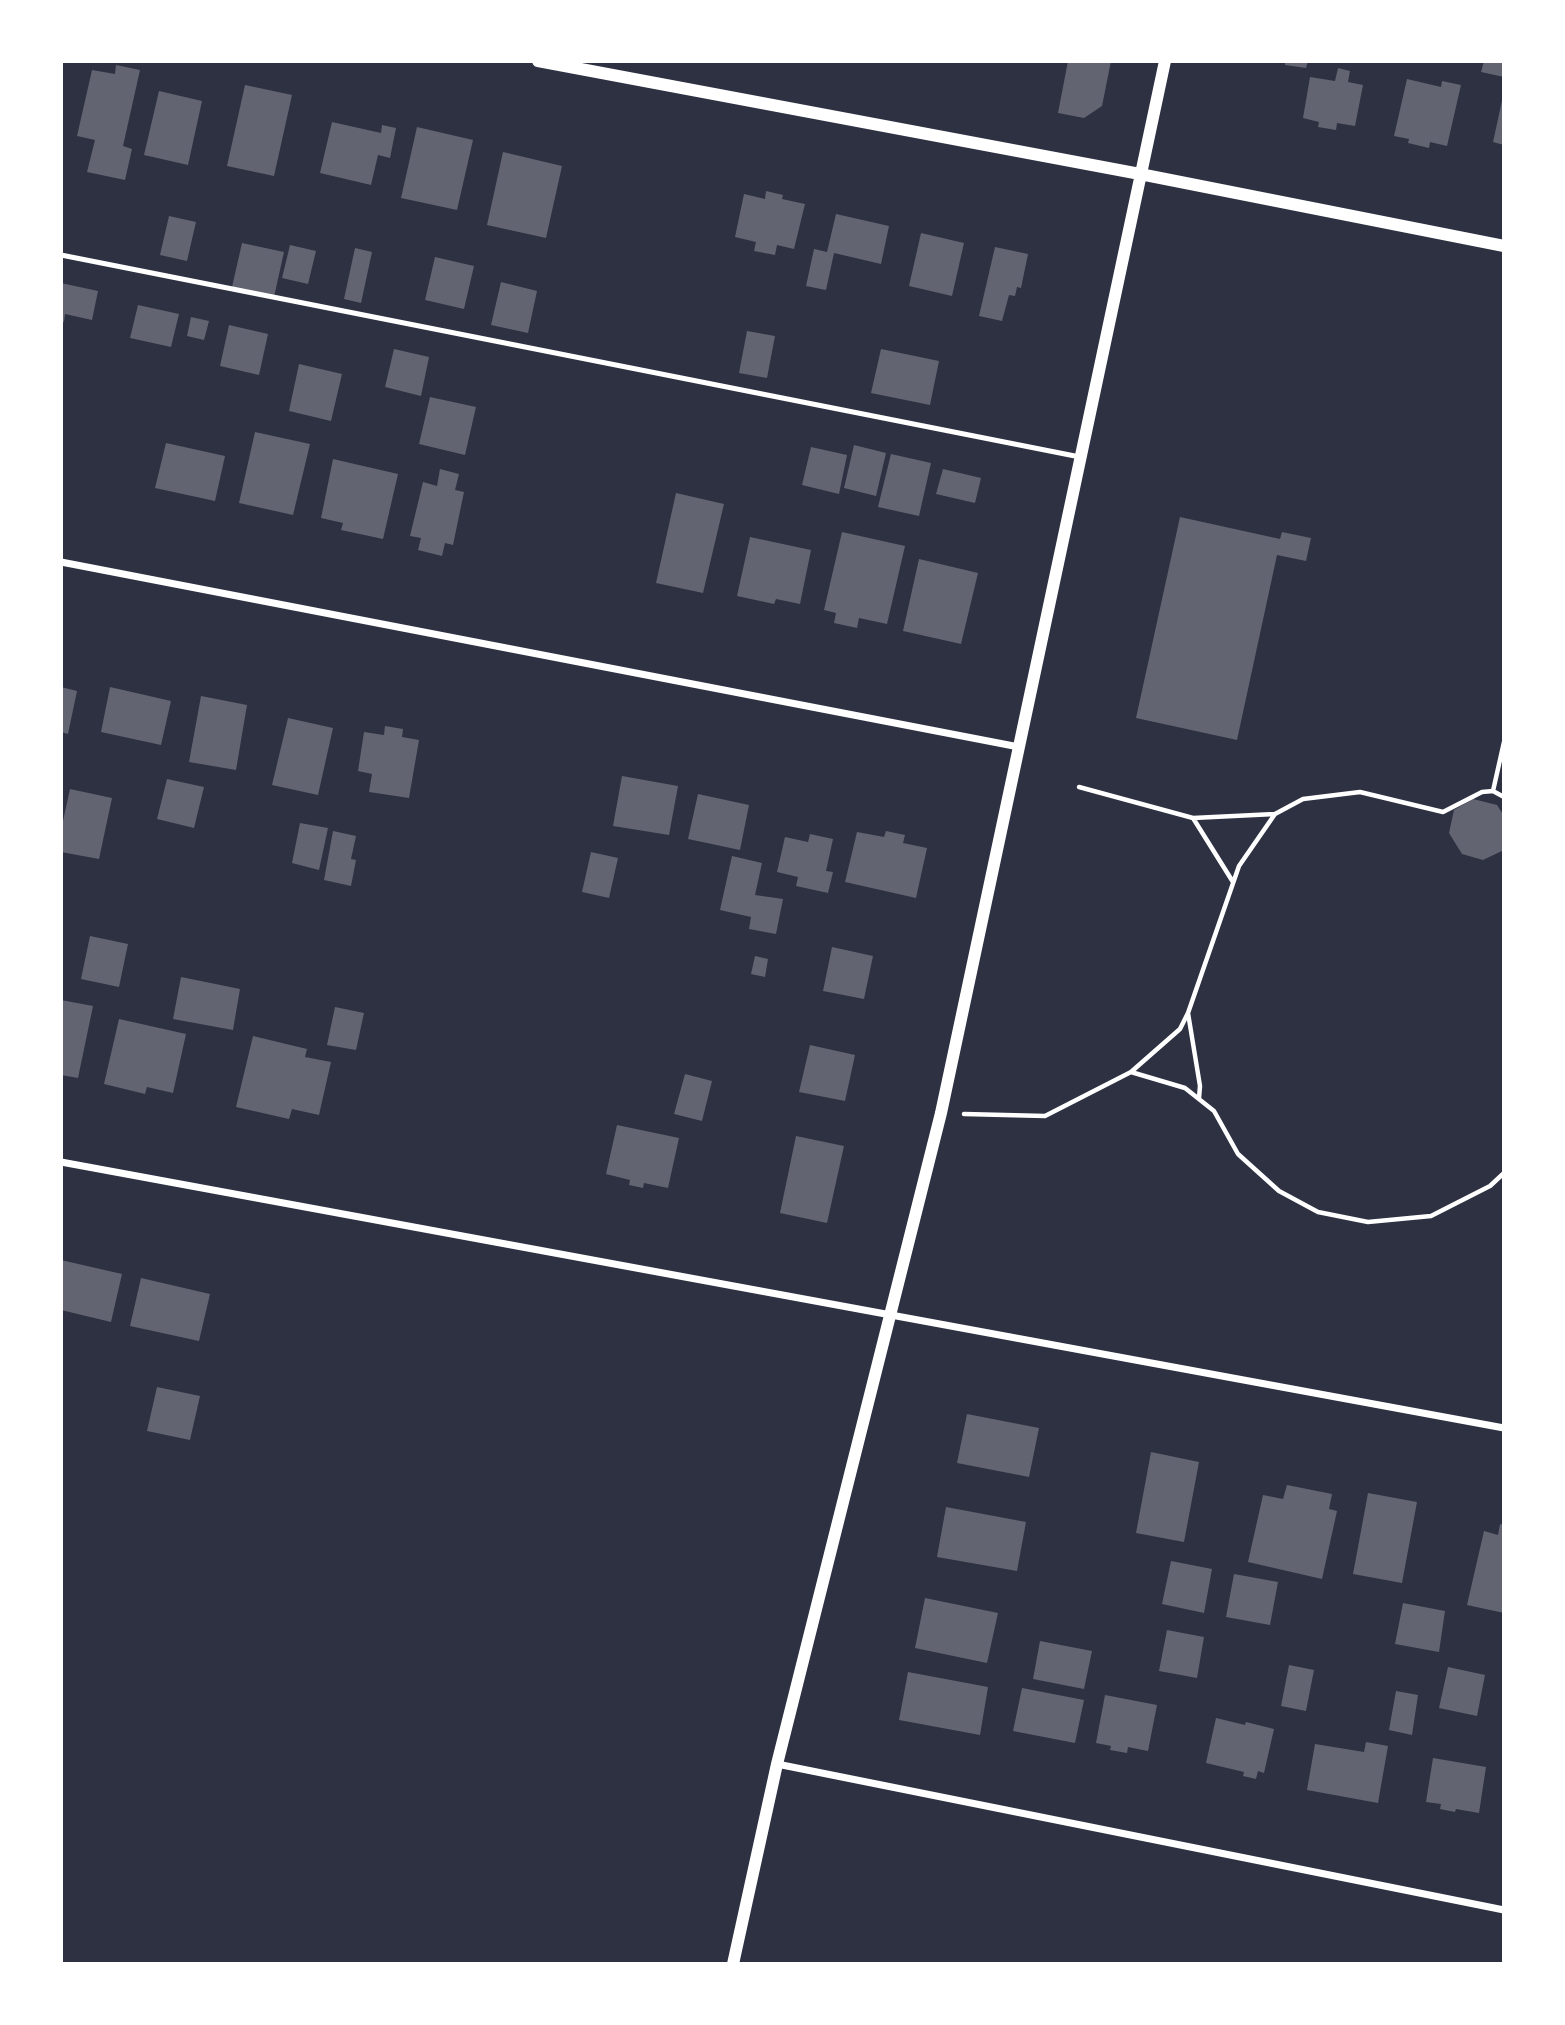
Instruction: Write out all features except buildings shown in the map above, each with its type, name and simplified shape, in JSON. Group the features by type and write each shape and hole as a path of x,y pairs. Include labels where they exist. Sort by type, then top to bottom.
{"street":[{"path":"538,61 1140,174 1504,246"},
{"path":"733,1964 777,1764 941,1113 1165,61"},
{"path":"61,562 1020,747"},
{"path":"61,1162 1504,1428"},
{"path":"777,1764 1504,1910"}],"lane":[{"path":"61,255 1080,457"}],"path":[{"path":"1493,791 1504,742"},
{"path":"1079,787 1193,818 1275,814 1303,799 1360,792 1443,812 1482,792 1493,791 1504,797"},
{"path":"941,1113 1045,1116 1130,1072 1180,1030 1240,866 1275,814"},
{"path":"1193,818 1233,882"},
{"path":"1188,1013 1200,1086 1199,1099"},
{"path":"1130,1072 1185,1088 1214,1111 1238,1154 1279,1191 1318,1212 1368,1222 1431,1216 1490,1186 1504,1173"}]}
